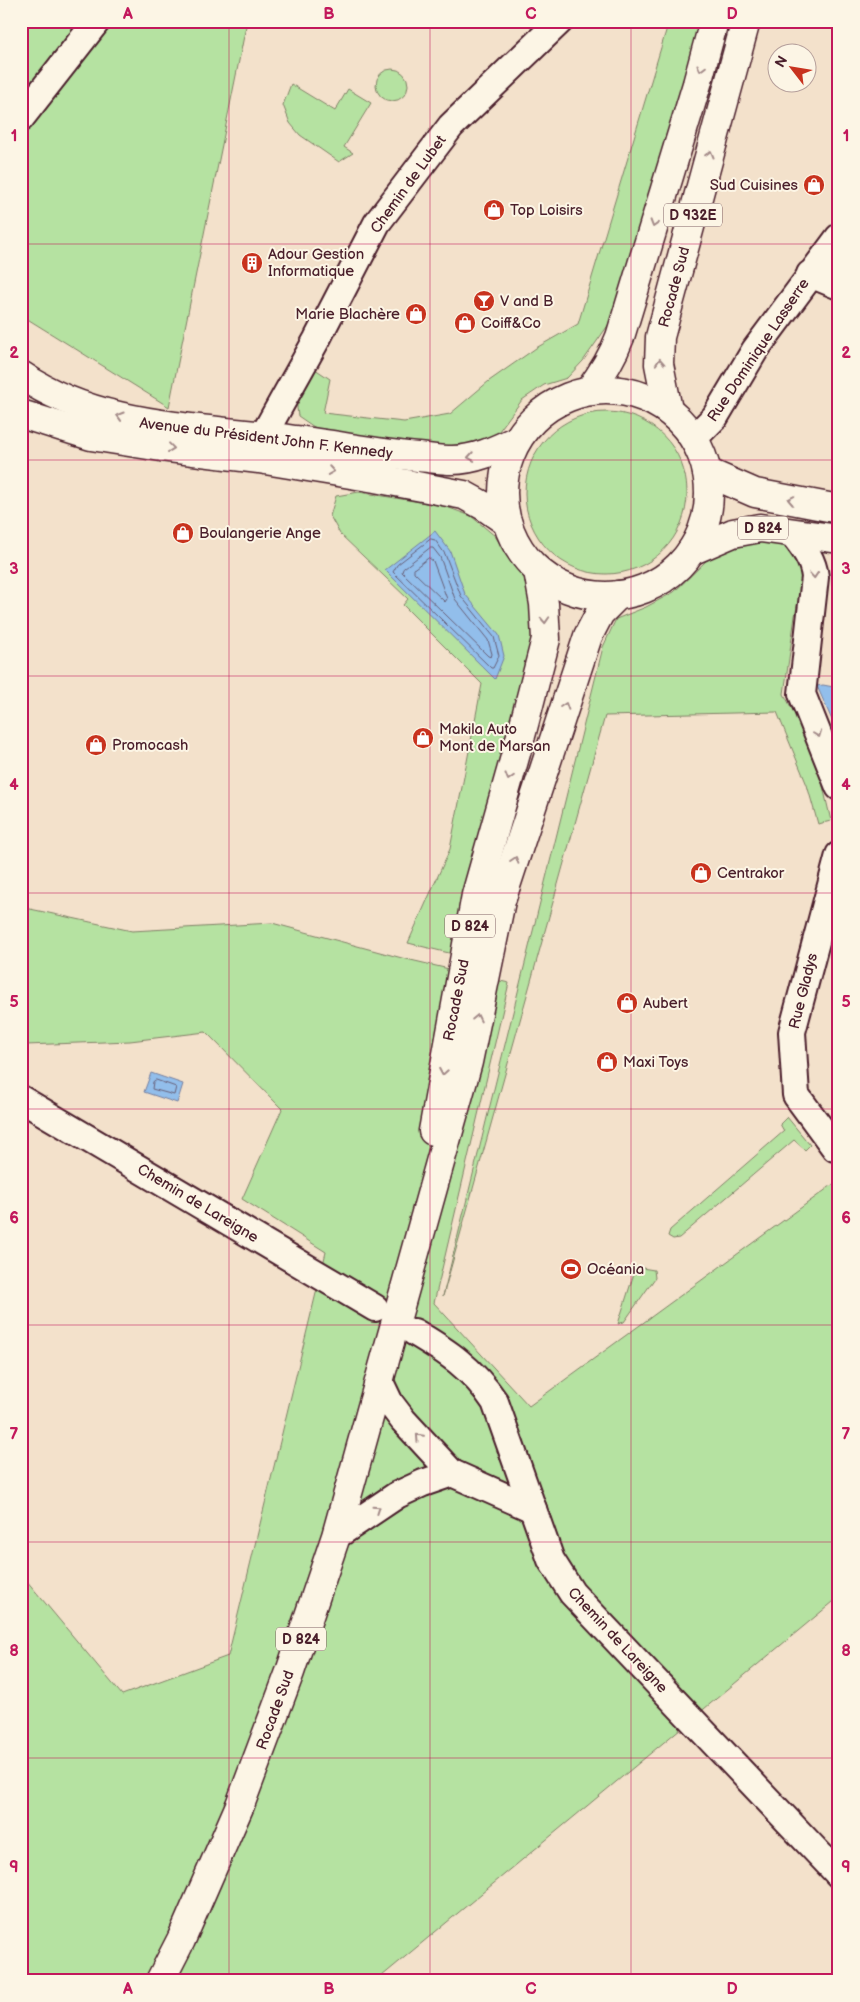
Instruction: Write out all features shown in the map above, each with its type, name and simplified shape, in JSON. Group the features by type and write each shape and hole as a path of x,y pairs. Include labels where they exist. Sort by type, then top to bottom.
{"main road":[{"name":"D 932E","path":"589,391 613,355 620,337 697,84 714,21"},
{"name":"Rocade Sud","path":"668,410 659,364 660,337 746,21"},
{"name":"Avenue du Président John F. Kennedy","path":"21,376 47,391 78,404 134,420 261,447 375,478 464,495 484,506 506,522"},
{"path":"616,390 643,396 668,410 694,438 707,472 709,500 703,526 691,551 671,573 646,588 618,595 589,595 562,587 538,571 524,557 506,522 502,494 506,466 517,440 536,417 560,400 589,391 616,390"},
{"name":"Avenue du Président John F. Kennedy","path":"21,414 91,436 161,447 261,447 454,460 485,455 517,440"},
{"name":"D 824","path":"707,472 755,493 839,509"},
{"name":"D 824","path":"691,551 734,533 760,528 839,539"},
{"name":"Rocade Sud","path":"407,1285 442,1076 476,895 546,639 544,604 538,571"},
{"name":"Rocade Sud","path":"160,1981 181,1940 240,1805 290,1672 336,1536 468,1062 502,901 588,636 600,613 618,595"}],"street":[{"path":"21,118 97,21"},
{"name":"Chemin de Lubet","path":"261,447 377,223 451,126 560,21"},
{"name":"Rue Dominique Lasserre","path":"694,438 714,417 755,350 839,237"},
{"path":"810,274 839,286"},
{"path":"792,532 814,566 816,578 802,694 839,787"},
{"name":"Rue Gladys","path":"835,1148 796,1095 792,1032 839,855"},
{"name":"Chemin de Lareigne","path":"21,1099 375,1308"},
{"name":"Chemin de Lareigne","path":"414,1332 453,1355 482,1383 495,1402 551,1560 572,1593 839,1875"},
{"path":"380,1382 390,1403 403,1420 452,1473 533,1509"},
{"path":"336,1536 397,1495 452,1473"}],"green space":[{"path":"21,21 247,21 169,407 21,315"},
{"path":"669,21 701,21 675,115 609,324 583,361 567,378 544,385 522,400 493,439 460,448 325,431 314,427 298,416 298,389 304,379 315,369 330,379 323,413 404,422 450,414 489,381 536,348 578,324"},
{"path":"392,69 404,73 408,85 404,97 392,101 380,97 376,85 380,73"},
{"path":"291,84 335,111 348,89 371,103 344,147 353,153 339,162 300,135 290,123 283,105"},
{"path":"614,412 630,415 644,421 658,430 669,441 684,469 687,493 686,509 678,531 669,545 658,556 630,571 598,574 582,571 568,565 554,556 543,545 528,517 525,485 528,469 534,455 543,441 554,430 582,415"},
{"path":"359,492 444,506 471,516 495,536 528,582 534,604 532,636 524,674 453,954 408,943 450,849 482,684 403,605 408,599 340,534 330,516 336,496"},
{"path":"774,538 793,546 804,573 795,616 784,694 807,737 822,782 831,821 818,824 807,785 777,712 605,716 443,1296 603,647 616,619 646,607 674,592 706,561 734,541"},
{"path":"21,907 132,931 272,923 402,958 509,983 434,1303 529,1406 839,1180 839,1597 376,1981 21,1981 21,1786 25,1776 21,1768 21,1574 122,1695 228,1656 326,1252 242,1199 282,1109 206,1032 130,1041 26,1045 21,1042"},
{"path":"787,1117 810,1145 805,1150 794,1140 679,1238 673,1239 668,1236 670,1230 784,1131 780,1124"},
{"path":"636,1267 654,1270 655,1278 624,1322 618,1324"}],"water":[{"path":"435,531 450,551 465,594 499,635 504,656 495,679 385,570"},
{"path":"823,685 839,688 839,736 817,686"},
{"path":"151,1073 183,1084 177,1103 144,1092"}],"place":[{"name":"Sud Cuisines","path":"814,185"},
{"name":"Top Loisirs","path":"494,210"},
{"name":"Adour Gestion Informatique","path":"252,263"},
{"name":"V and B","path":"484,301"},
{"name":"Marie Blachère","path":"416,314"},
{"name":"Coiff&Co","path":"465,323"},
{"name":"Boulangerie Ange","path":"183,533"},
{"name":"Makila Auto Mont de Marsan","path":"423,738"},
{"name":"Promocash","path":"96,745"},
{"name":"Centrakor","path":"701,873"},
{"name":"Aubert","path":"627,1003"},
{"name":"Maxi Toys","path":"607,1062"},
{"name":"Océania","path":"571,1269"}]}
